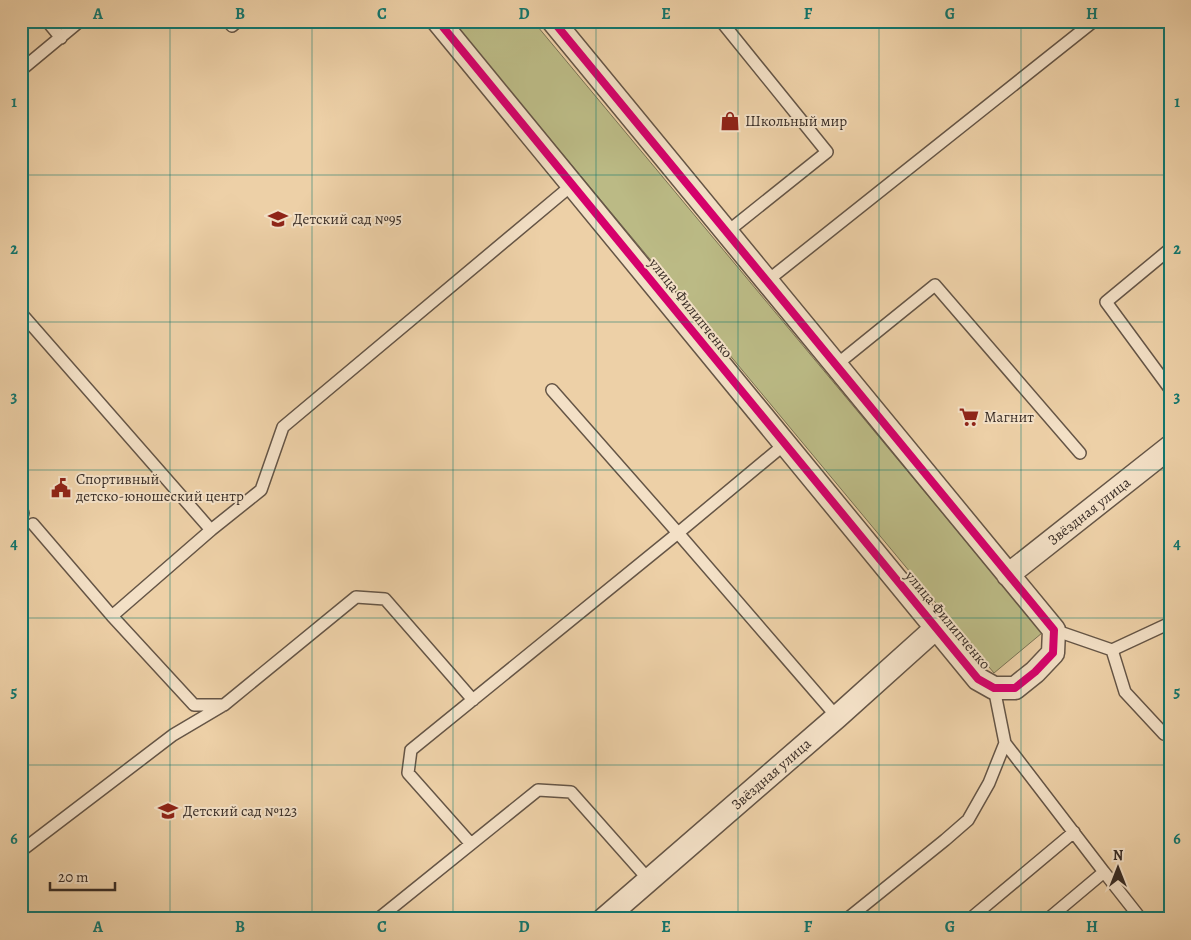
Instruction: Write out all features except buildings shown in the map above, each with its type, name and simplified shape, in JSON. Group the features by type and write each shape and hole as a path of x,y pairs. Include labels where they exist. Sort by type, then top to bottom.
{"street":[{"name":"улица Филипченко","path":"438,21 978,679 994,688 1015,688 1053,653 1054,630"},
{"path":"554,21 1054,630"},
{"name":"Звёздная улица","path":"1008,574 1170,446"},
{"name":"Звёздная улица","path":"604,919 936,628"}],"lane":[{"path":"47,21 61,38"},
{"path":"21,70 80,21"},
{"path":"228,21 232,26 238,21"},
{"path":"720,21 827,152 727,232"},
{"path":"767,282 1094,21"},
{"path":"112,616 210,530 261,490 283,427 572,185"},
{"path":"1170,249 1106,302 1170,389"},
{"path":"836,365 935,285 1080,454"},
{"path":"21,312 210,530"},
{"path":"552,390 837,716"},
{"path":"471,844 408,773 411,750 785,444"},
{"path":"33,524 112,616 194,705 224,705"},
{"path":"21,851 173,735 224,705 356,597 385,599 473,700"},
{"path":"1054,630 1112,650 1170,623"},
{"path":"1112,650 1125,692 1164,734 1170,730"},
{"path":"994,688 1005,743 1141,919"},
{"path":"847,919 968,820 989,783 1005,743"},
{"path":"378,919 538,790 571,792 649,880"},
{"path":"970,919 1074,832"},
{"path":"1048,919 1104,872"}],"shaded area":[{"path":"452,21 533,21 1042,633 994,673"}],"cycle path":[{"path":"438,21 978,679 994,688 1015,688 1035,672 1053,653 1054,630 553,21"}],"place":[{"name":"Школьный мир","path":"730,121"},
{"name":"Детский сад №95","path":"278,219"},
{"name":"Магнит","path":"969,417"},
{"name":"Спортивный детско-юношеский центр","path":"61,488"},
{"name":"Детский сад №123","path":"168,811"}]}
